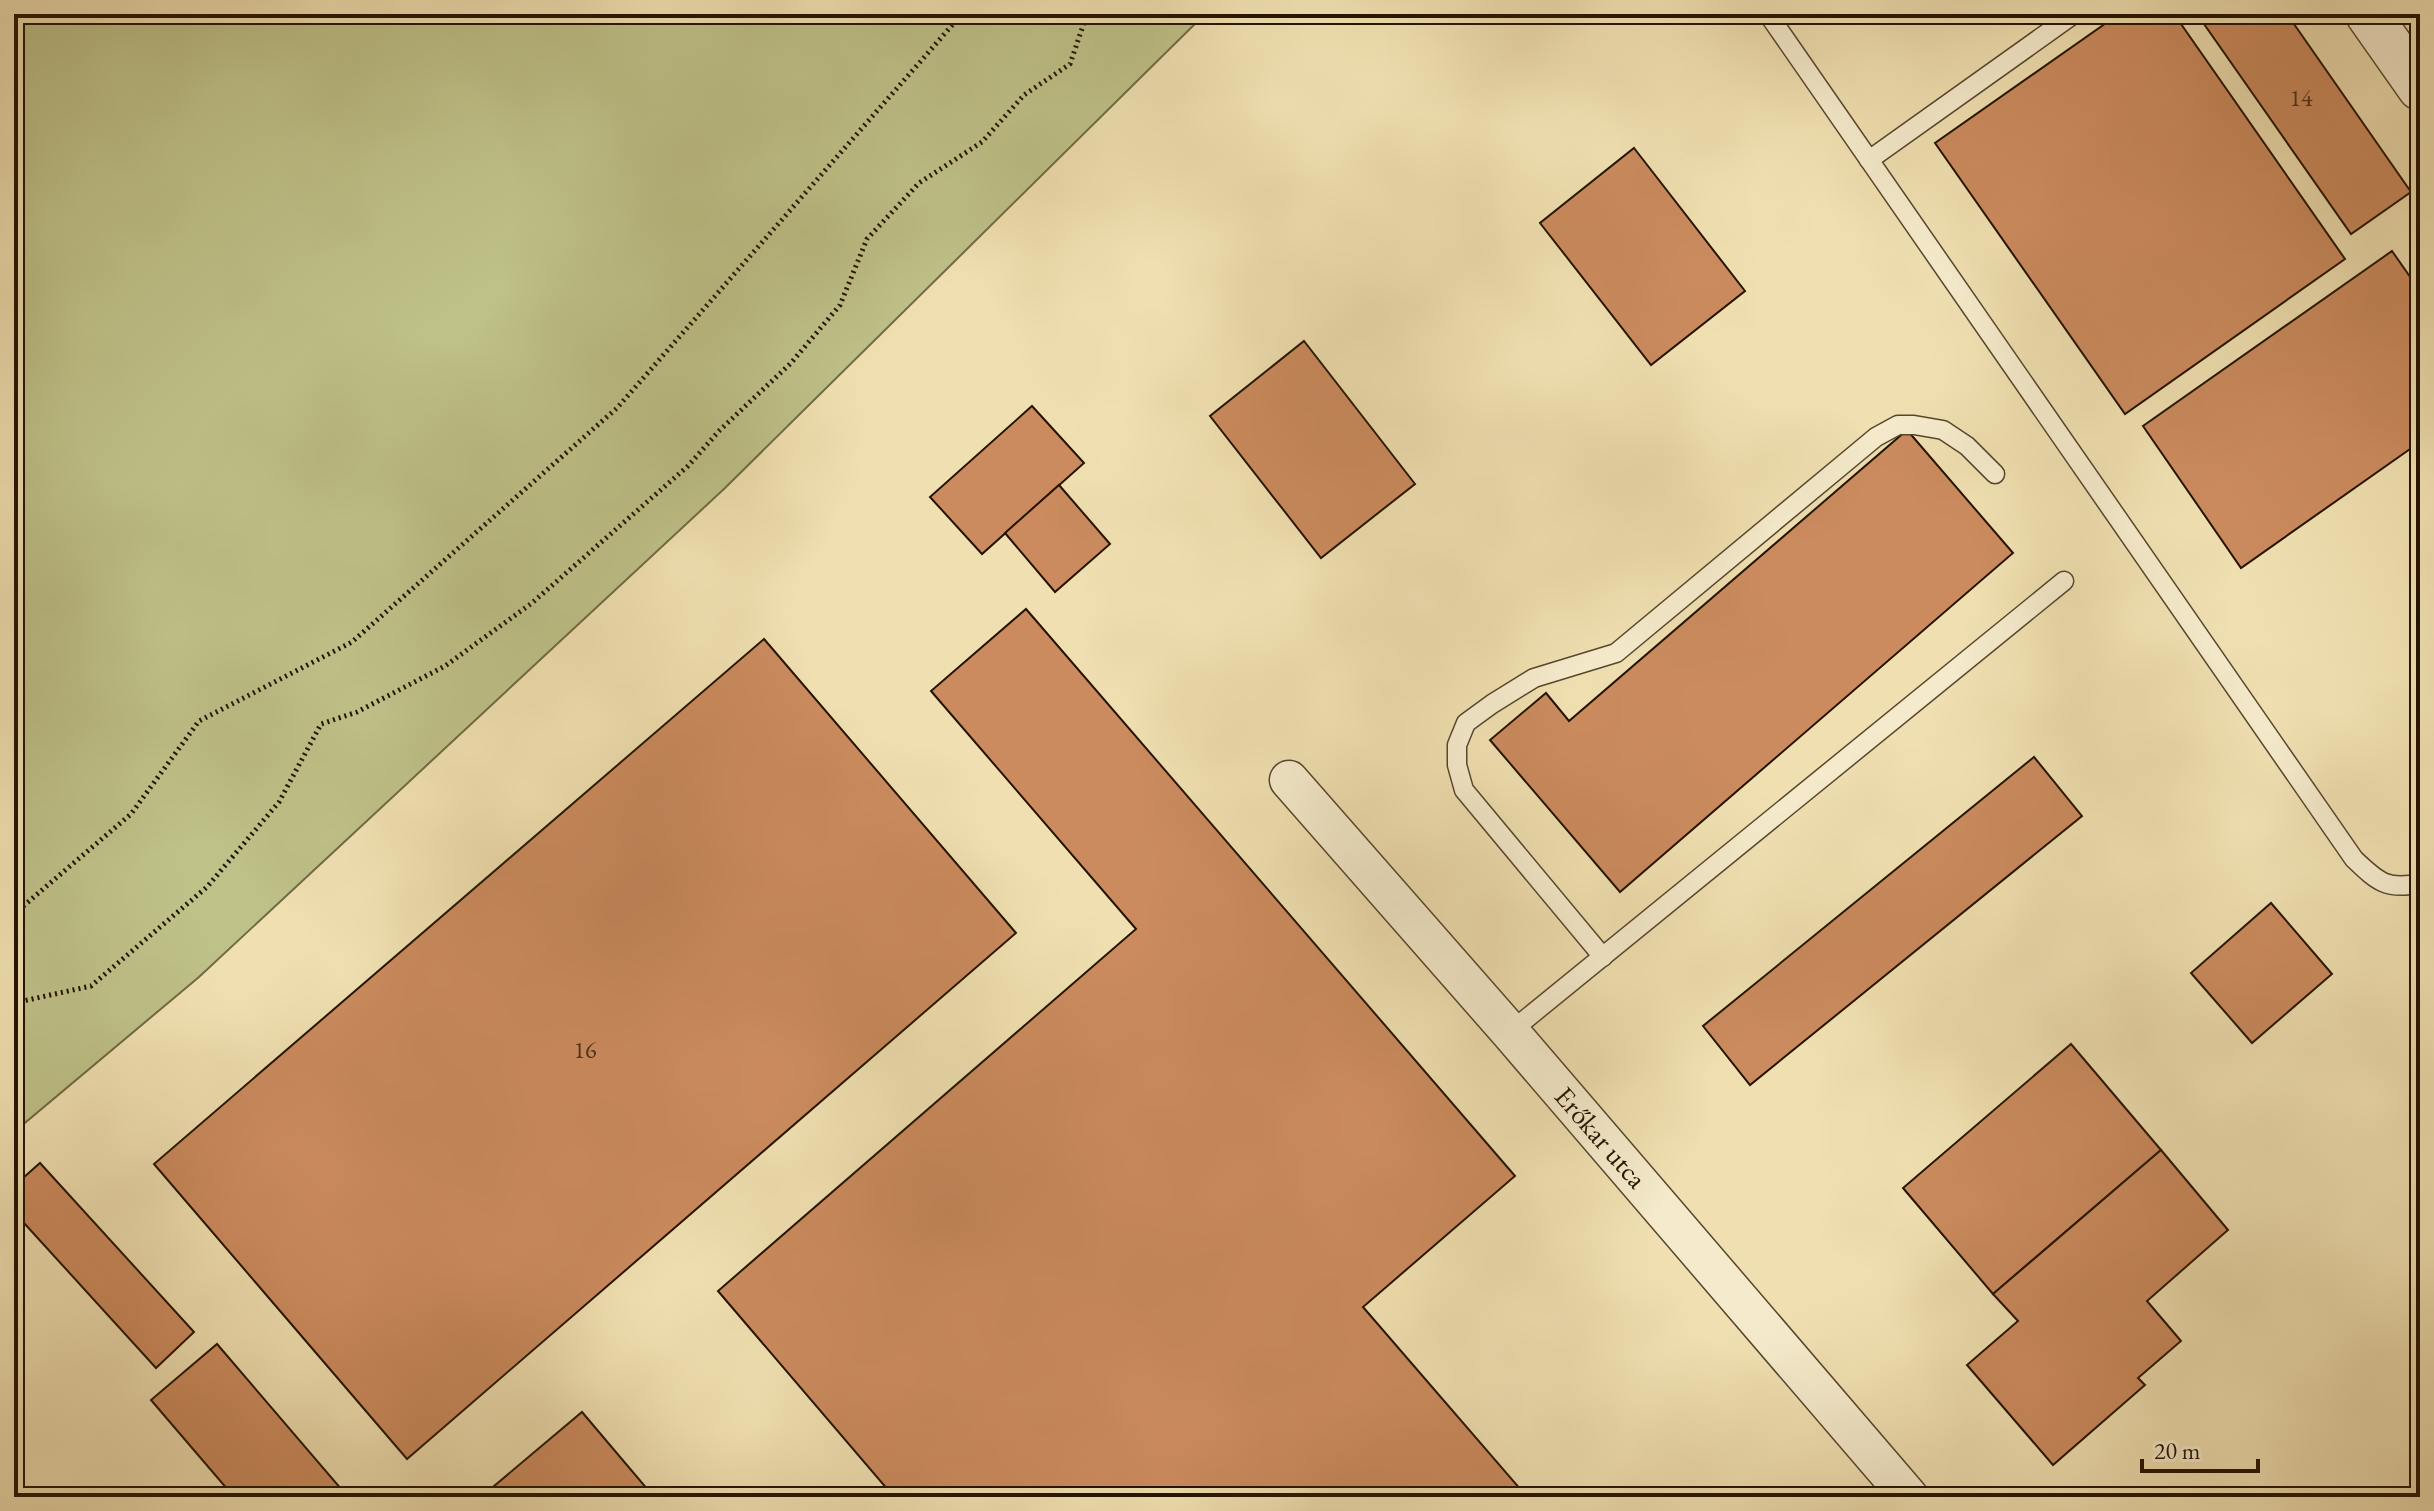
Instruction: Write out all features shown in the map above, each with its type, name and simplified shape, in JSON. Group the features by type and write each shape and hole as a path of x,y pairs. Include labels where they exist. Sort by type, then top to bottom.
{"street":[{"path":"2369,14 2420,88"},
{"name":"Erőkar utca","path":"1289,780 1909,1497"}],"lane":[{"path":"1768,14 2354,859 2378,882 2403,887 2420,883"},
{"path":"1869,160 2074,14"},
{"path":"1603,957 1464,790 1457,765 1457,745 1466,723 1534,678 1616,653 1876,437 1898,425 1943,430 1967,446 1995,474"},
{"path":"1510,1032 2064,581"}],"path":[{"path":"14,914 131,814 199,721 352,642 617,408 962,14"},
{"path":"14,1003 91,986 207,887 279,802 321,724 357,712 445,666 532,603 688,466 719,431 791,363 840,305 867,239 919,183 982,142 1024,95 1070,64 1087,14"}],"green space":[{"path":"14,14 1205,14 725,488 199,977 14,1132"}],"building":[{"path":"2119,14 2174,14 2345,259 2125,414 1935,143"},
{"path":"2197,14 2287,14 2411,192 2351,234"},
{"path":"1634,148 1745,291 1651,365 1540,223"},
{"path":"2392,251 2420,291 2420,442 2241,568 2143,426"},
{"path":"1304,341 1415,484 1321,558 1210,416"},
{"path":"1032,406 1084,463 982,554 930,497"},
{"path":"1907,430 2013,553 1620,892 1490,740 1546,693 1569,721"},
{"path":"1059,485 1110,544 1055,592 1005,533"},
{"path":"1026,609 1515,1176 1363,1307 1527,1497 894,1497 718,1291 1136,929 931,691"},
{"path":"764,639 1016,933 407,1459 154,1164"},
{"path":"2034,757 2082,816 1750,1085 1703,1026"},
{"path":"2271,903 2332,974 2252,1043 2191,973"},
{"path":"2071,1044 2161,1150 1993,1294 1903,1188"},
{"path":"2161,1150 2228,1230 2147,1301 2181,1341 2138,1378 2145,1385 2053,1465 1967,1365 2018,1321 1993,1294"},
{"path":"40,1163 194,1332 156,1368 14,1212 14,1186"},
{"path":"217,1344 348,1497 234,1497 151,1400"},
{"path":"582,1412 654,1497 481,1497"}]}
